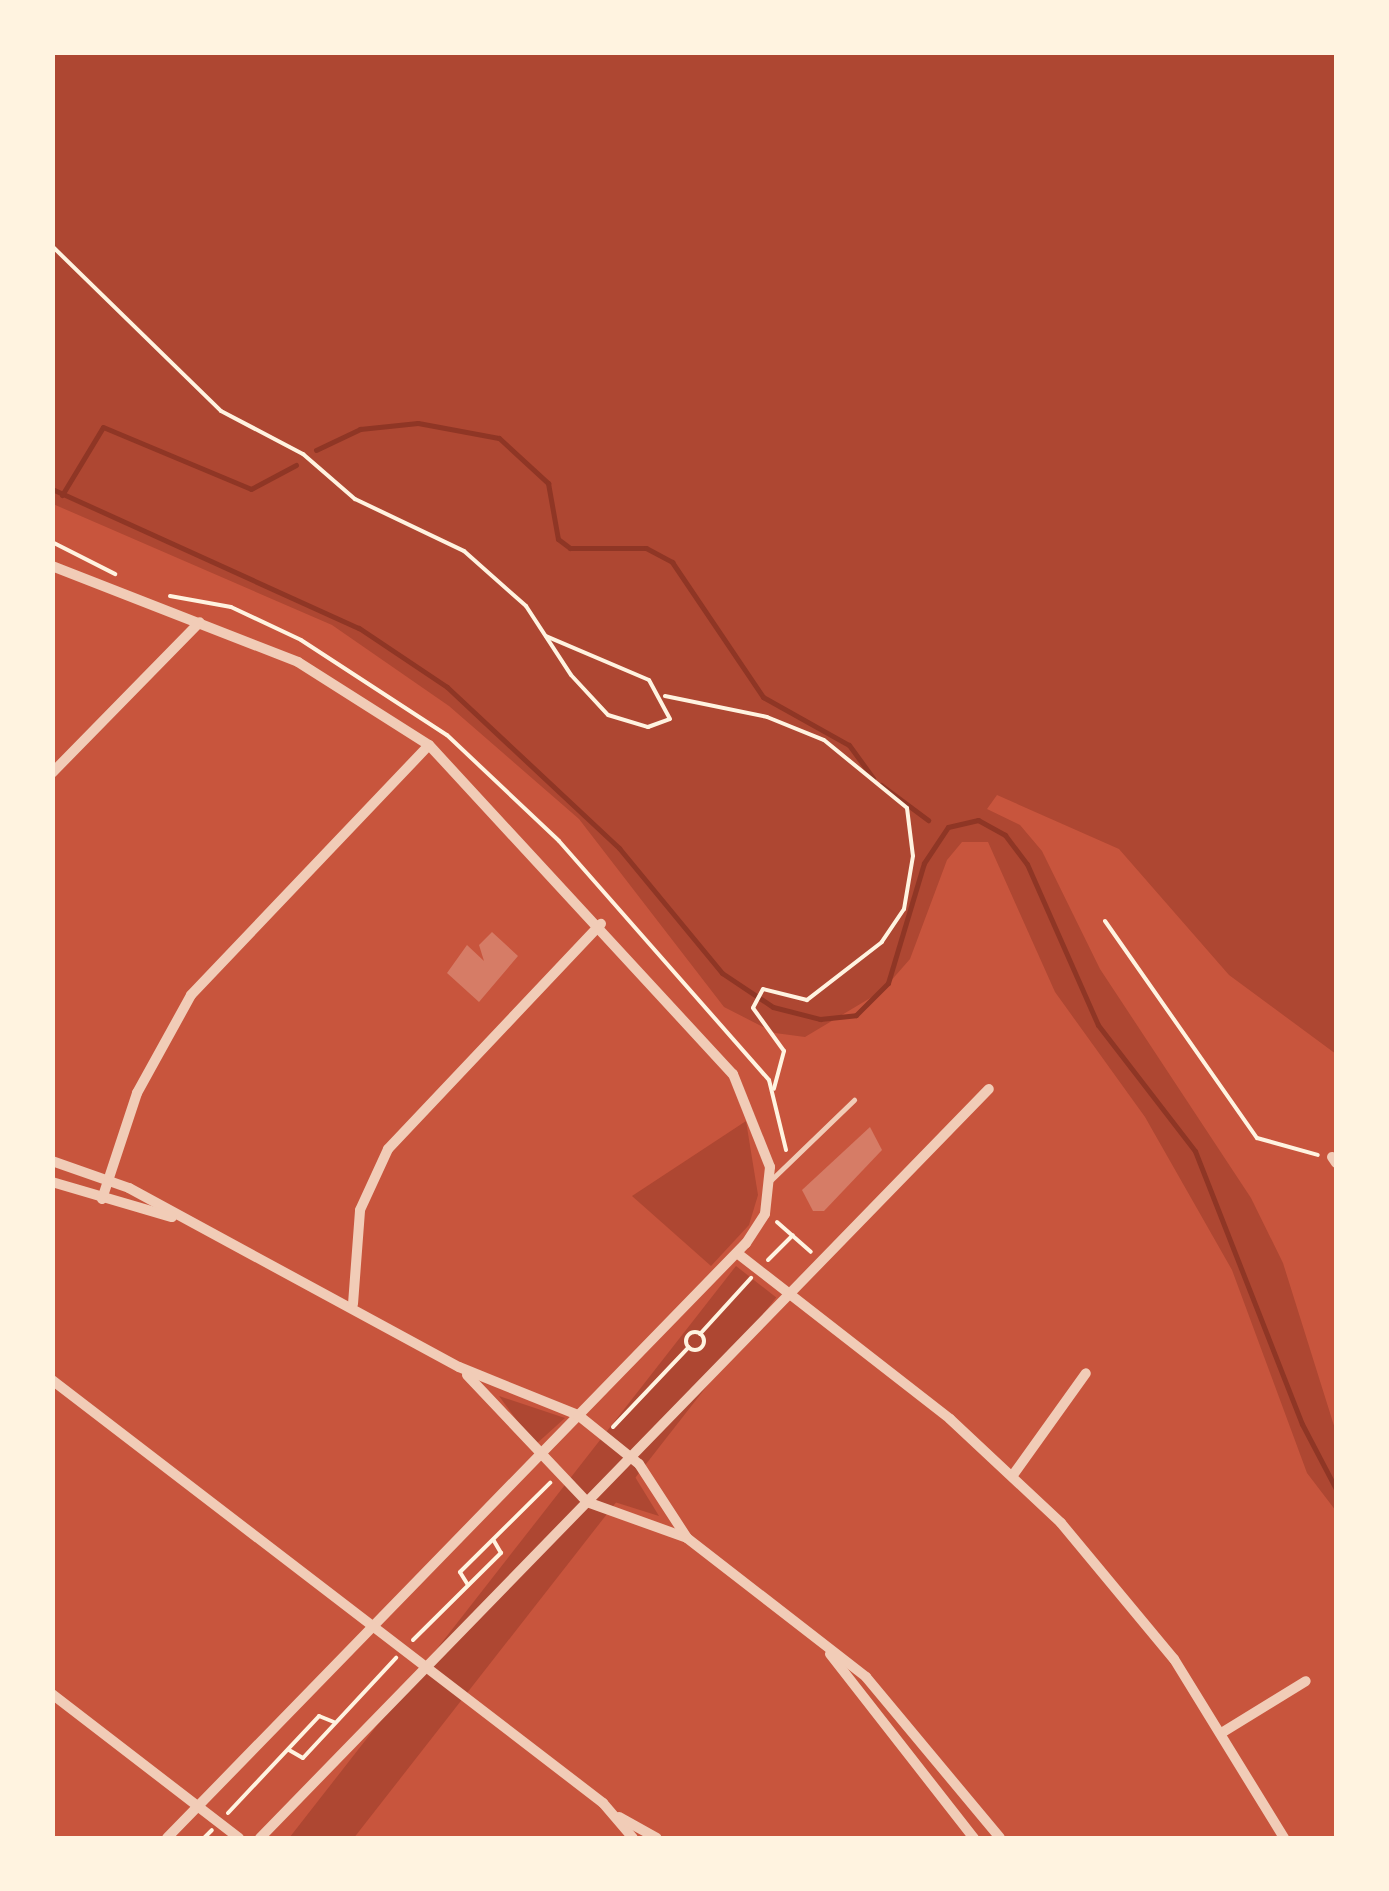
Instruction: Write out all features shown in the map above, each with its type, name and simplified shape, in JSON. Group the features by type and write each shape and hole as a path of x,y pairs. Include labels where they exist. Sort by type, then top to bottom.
{"street":[{"path":"52,566 312,669 428,745 601,924 744,1089 770,1180 765,1214 737,1253 167,1838"},
{"path":"52,773 200,622"},
{"path":"102,1199 149,1066 191,995 428,745"},
{"path":"353,1304 360,1210 388,1148 601,924"},
{"path":"260,1838 989,1089"},
{"path":"52,1161 108,1180 353,1304 459,1367 578,1416 632,1456 687,1538 880,1690 1000,1838"},
{"path":"52,1182 178,1218"},
{"path":"737,1253 1013,1474 1120,1589 1223,1732 1284,1838"},
{"path":"459,1367 537,1458 588,1502 687,1538"},
{"path":"1013,1474 1086,1373"},
{"path":"52,1380 618,1817 657,1838"},
{"path":"830,1653 974,1838"},
{"path":"1223,1732 1306,1681"},
{"path":"52,1694 239,1838"},
{"path":"959,1816 976,1804"},
{"path":"618,1817 632,1838"}],"lane":[{"path":"770,1180 854,1100"}],"path":[{"path":"52,246 222,410 303,454 355,499 464,551 526,606 546,636 608,715 648,727 670,719 665,696 649,680 546,636"},
{"path":"665,696 767,716 824,740 907,808 912,856 904,909 882,942 807,1000 762,989 754,1008 784,1052 774,1089"},
{"path":"1106,920 1257,1138 1334,1160"},
{"path":"765,1214 822,1262"},
{"path":"689,1347 689,1334 700,1334 792,1235"},
{"path":"605,1436 689,1347 701,1346 700,1334"},
{"path":"468,1585 460,1572 557,1476"},
{"path":"204,1838 320,1716 334,1722"}],"shaded area":[{"path":"52,53 1336,53 1336,1054 1229,975 1119,849 997,795 987,809 1020,825 1042,851 1100,969 1251,1198 1283,1263 1336,1432 1336,1511 1307,1473 1232,1270 1145,1117 1055,992 988,842 962,842 947,860 910,959 882,991 805,1037 775,1033 724,1007 579,819 449,706 332,625 53,504"},
{"path":"746,1121 758,1195 749,1225 711,1266 632,1196"},
{"path":"736,1266 776,1297 354,1838 289,1838"},
{"path":"499,1396 565,1418 535,1445"},
{"path":"632,1472 659,1516 605,1499"}],"building":[{"path":"492,932 518,956 479,1002 447,973 467,945 484,961 479,945"},
{"path":"870,1127 882,1150 824,1211 813,1211 802,1190"}],"waterway":[{"path":"316,450 360,429 418,423 499,438 548,483 558,539 570,548 646,548 672,562 763,697 849,745 873,778"},
{"path":"62,495 103,427 251,489 296,465"},
{"path":"52,489 359,628 447,687 619,848 722,973 773,1007 820,1019 856,1015 888,983 924,863 948,827 978,820 1005,835 1027,864 1098,1025 1195,1151 1302,1424 1336,1489"},
{"path":"881,785 928,820"}]}
